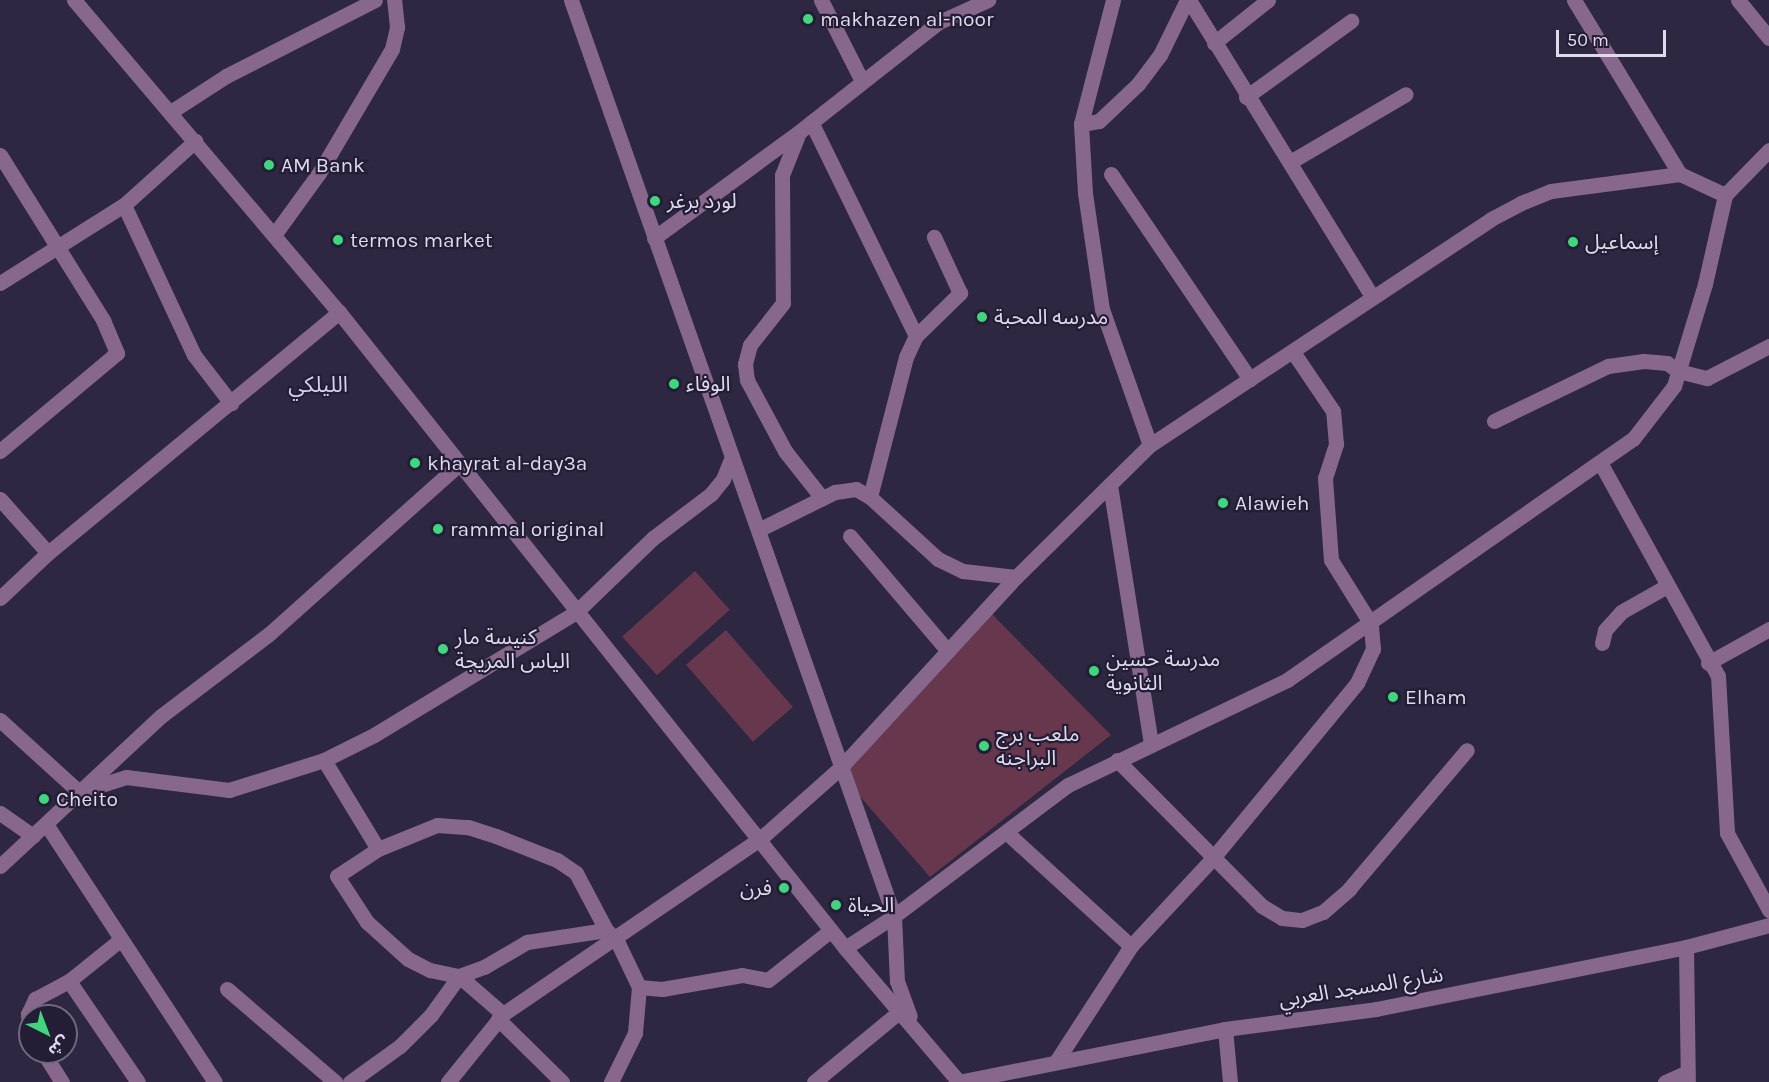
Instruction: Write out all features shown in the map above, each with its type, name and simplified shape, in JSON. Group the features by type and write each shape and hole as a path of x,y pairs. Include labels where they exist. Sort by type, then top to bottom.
{"street":[{"path":"74,0 172,111 339,312 576,612 760,838 845,948 958,1082"},
{"path":"172,111 226,76 375,0"},
{"path":"274,235 318,173 392,49 397,27 394,0"},
{"path":"571,0 731,459 760,529 894,916 897,981 918,1033"},
{"path":"821,0 862,81"},
{"path":"654,238 805,127 939,22 957,0"},
{"path":"939,22 988,0"},
{"path":"1113,0 1081,123 1092,260 1100,299 1150,445"},
{"path":"1081,123 1099,122 1138,84 1160,55 1188,0"},
{"path":"1188,0 1246,97 1290,162 1372,296"},
{"path":"1214,43 1268,0"},
{"path":"1574,0 1680,174"},
{"path":"1738,0 1769,38"},
{"path":"1246,97 1351,21"},
{"path":"1290,162 1406,94"},
{"path":"805,127 916,336"},
{"path":"805,127 782,175 783,303 750,345 745,364 747,380 785,451 822,498"},
{"path":"0,283 124,205 195,141"},
{"path":"845,948 894,916 1068,785 1151,743 1287,680 1371,624 1554,492 1600,464 1649,422 1674,386 1705,284 1725,195 1769,150"},
{"path":"0,155 103,320 117,353 0,451"},
{"path":"1111,174 1250,379"},
{"path":"448,1082 501,1016 611,935 760,838 841,766 1016,577 1150,445 1491,219 1551,191 1680,174 1725,195"},
{"path":"124,205 194,355 231,403"},
{"path":"870,497 906,357 916,336 960,293 934,237"},
{"path":"0,598 48,553 339,312"},
{"path":"1494,421 1608,366 1644,361 1667,363 1678,370 1707,378 1769,346"},
{"path":"1057,1060 1131,946 1212,859 1357,682 1373,649 1371,624 1331,560 1325,478 1336,444 1333,411 1293,352"},
{"path":"79,792 126,777 229,790 324,760 374,735 576,612 658,533 711,494 723,479 731,459"},
{"path":"0,866 161,716 268,634 459,464"},
{"path":"1600,464 1708,663 1718,676 1722,699 1727,833 1769,910"},
{"path":"1110,485 1151,743"},
{"path":"760,529 822,498 856,489 870,497 938,559 974,573 1016,577"},
{"path":"0,499 48,553"},
{"path":"850,536 948,651"},
{"path":"1602,643 1605,630 1621,612 1667,586"},
{"path":"1708,663 1769,629"},
{"path":"0,720 79,792"},
{"path":"1117,760 1212,859 1262,906 1282,918 1312,918 1349,889 1467,750"},
{"path":"324,760 378,849"},
{"path":"0,813 33,836"},
{"path":"46,824 215,1082"},
{"path":"611,935 527,942 484,967 459,976 430,970 398,951 367,922 338,876 378,849 437,825 468,827 496,836 557,860 576,873 611,935 639,987 635,1033 611,1082"},
{"path":"1006,832 1131,946"},
{"name":"شارع المسجد العربي","path":"958,1082 1057,1060 1225,1029 1376,1009 1686,947 1769,925"},
{"path":"639,987 662,989 742,975 768,980 831,930"},
{"path":"33,1004 35,999 69,981 120,940"},
{"path":"1665,1082 1687,1077 1686,947"},
{"path":"459,976 501,1016 562,1082"},
{"path":"350,1082 400,1046 431,1015 459,976"},
{"path":"69,981 138,1082"},
{"path":"227,989 335,1082"},
{"path":"814,1082 900,1011"},
{"path":"1225,1029 1230,1082"},
{"path":"51,1064 62,1082"}],"shaded area":[{"path":"695,571 730,610 657,675 622,637"},
{"name":"ملعب برج البراجنه","path":"990,612 1111,735 930,877 843,777"},
{"path":"726,630 793,707 753,742 686,665"}],"place":[{"name":"makhazen al-noor","path":"808,19"},
{"name":"AM Bank","path":"269,165"},
{"name":"لورد برغر","path":"655,201"},
{"name":"termos market","path":"338,240"},
{"name":"إسماعيل","path":"1573,242"},
{"name":"مدرسه المحبة","path":"982,317"},
{"name":"الوفاء","path":"674,384"},
{"name":"khayrat al-day3a","path":"415,463"},
{"name":"Alawieh","path":"1223,503"},
{"name":"rammal original","path":"438,529"},
{"name":"كنيسة مار الياس المريجة","path":"443,649"},
{"name":"مدرسة حسين الثانوية","path":"1094,671"},
{"name":"Elham","path":"1393,697"},
{"name":"ملعب برج البراجنه","path":"984,746"},
{"name":"Cheito","path":"44,799"},
{"name":"فرن","path":"784,888"},
{"name":"الحياة","path":"836,905"}],"district":[{"name":"الليلكي","path":"318,386"}]}
